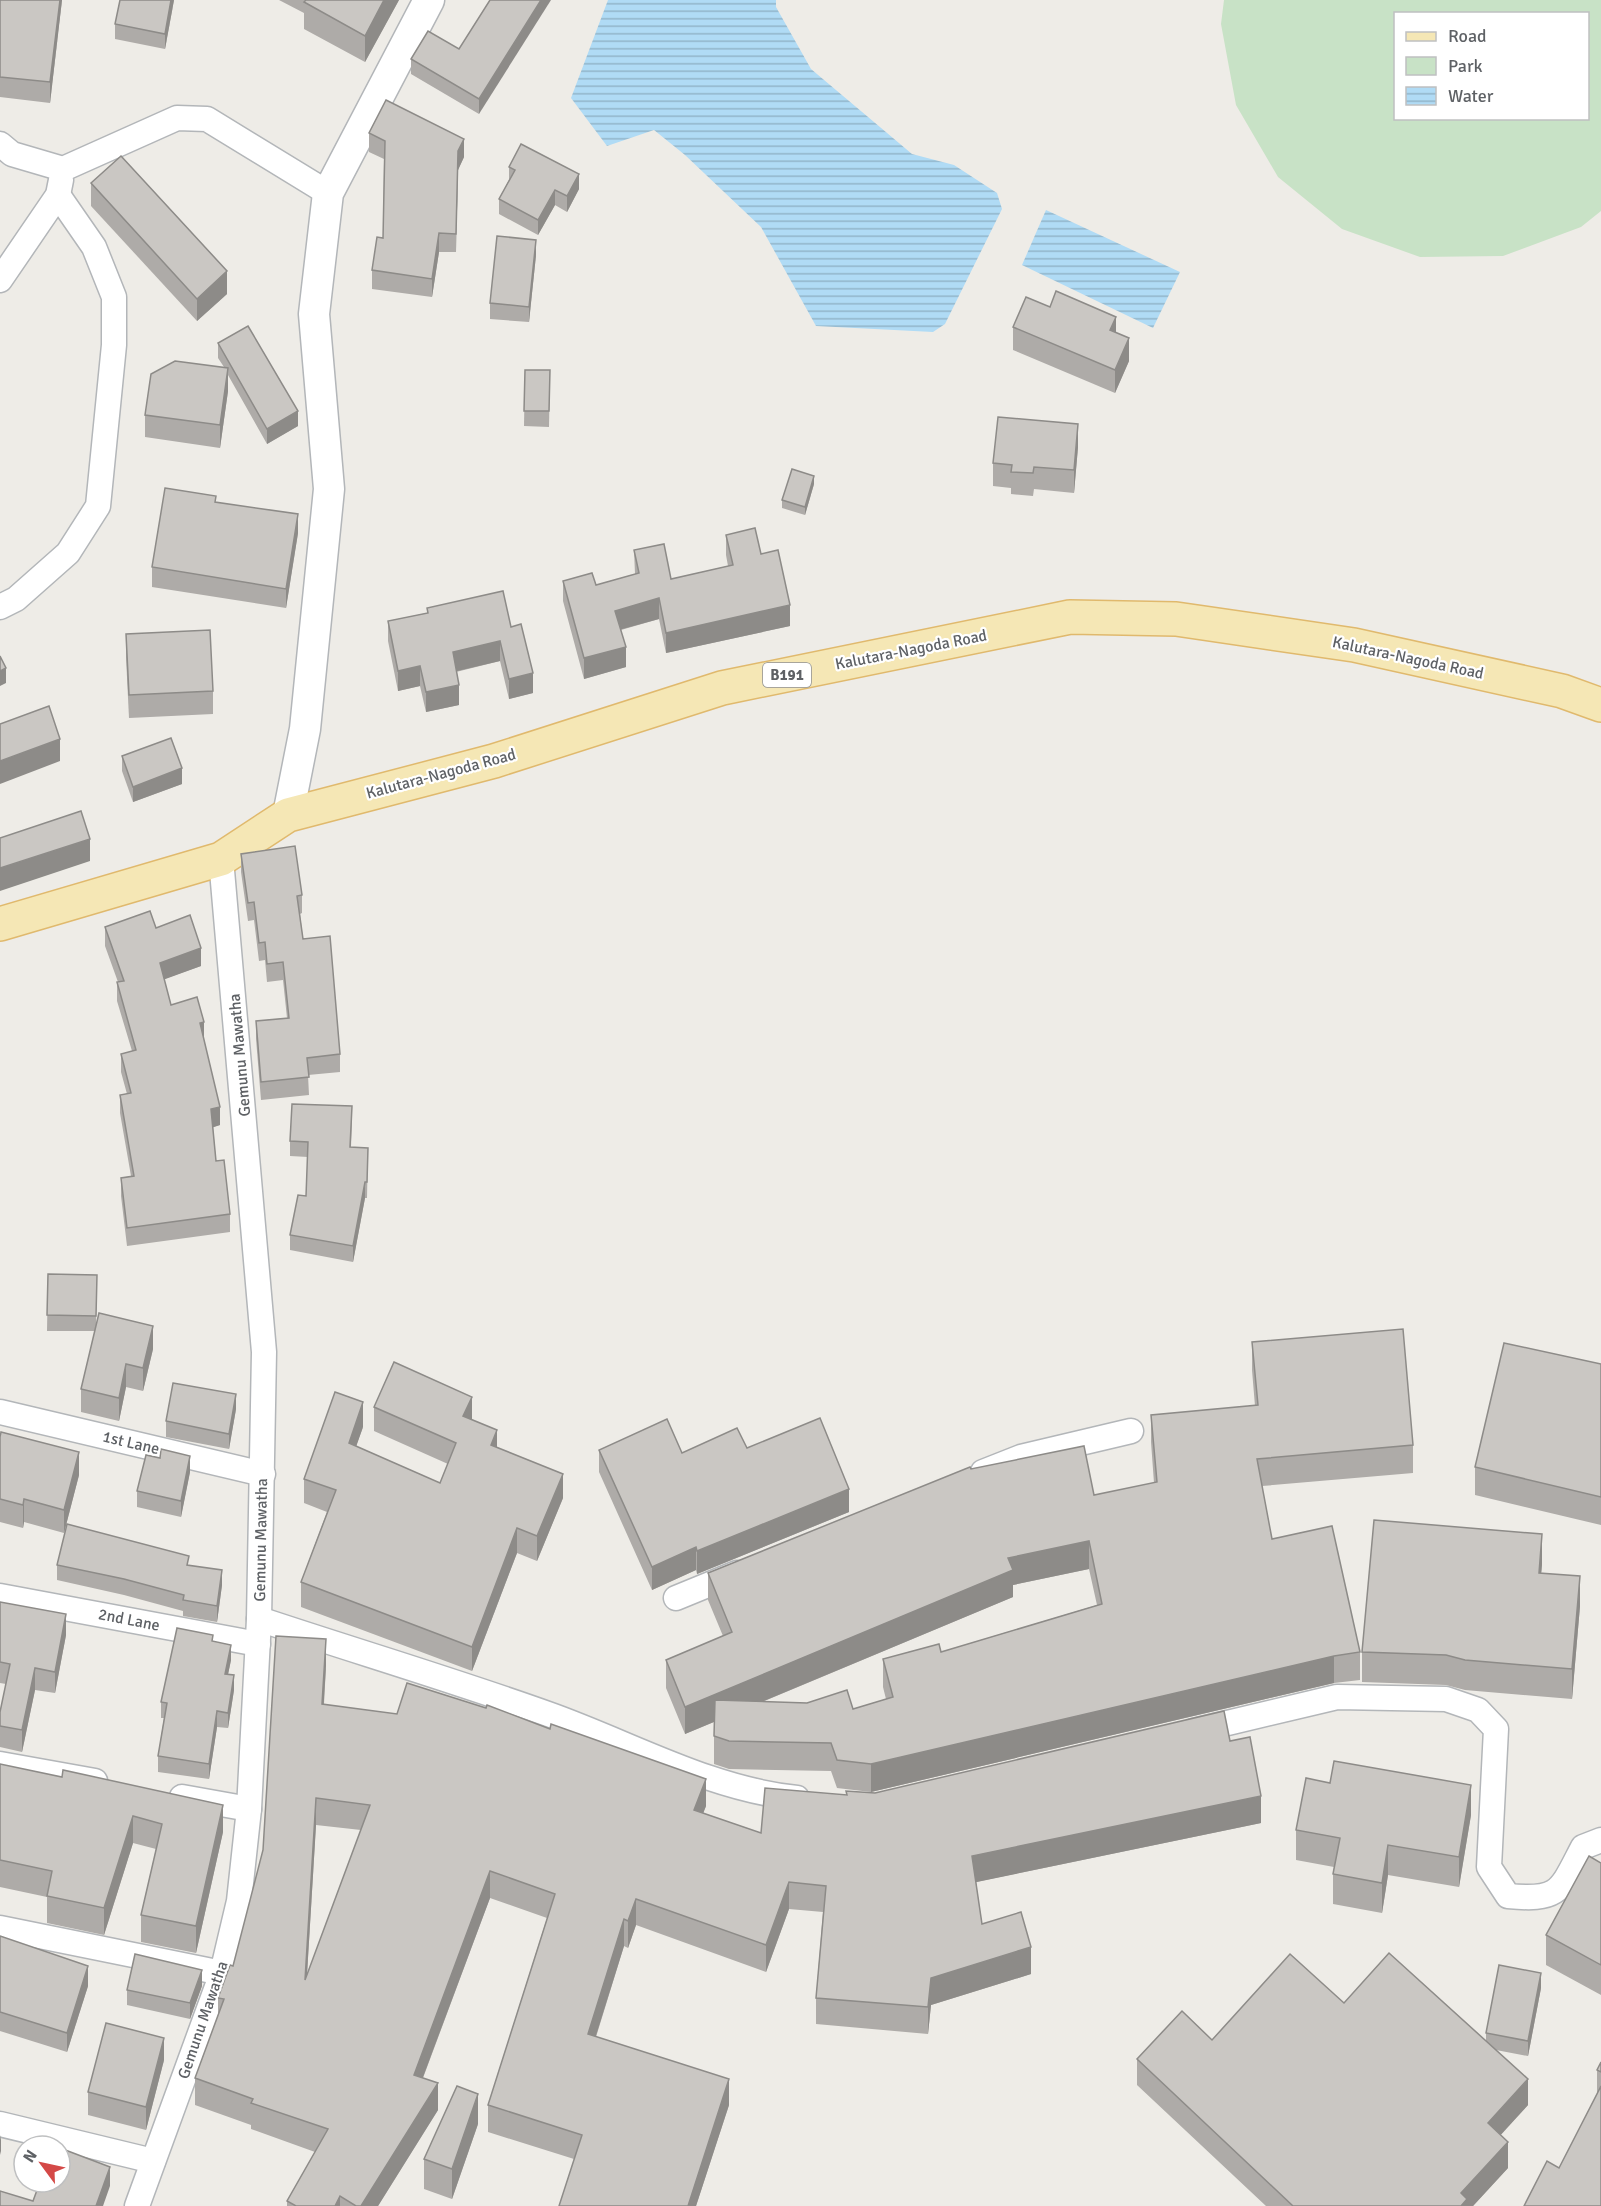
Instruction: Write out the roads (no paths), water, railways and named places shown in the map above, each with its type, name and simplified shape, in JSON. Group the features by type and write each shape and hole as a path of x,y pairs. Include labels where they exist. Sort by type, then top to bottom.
{"main road":[{"name":"Kalutara-Nagoda Road","path":"0,924 221,859 288,815 494,761 722,688 1070,617 1176,619 1354,645 1562,691 1601,705"}],"street":[{"path":"288,815 305,729 329,489 314,314 327,193 429,0"},
{"path":"0,144 12,154 63,169 177,118 207,119 327,193"},
{"path":"0,280 58,195 63,169"},
{"path":"0,607 16,599 68,552 98,506 114,345 114,297 94,247 58,195"},
{"name":"Gemunu Mawatha","path":"137,2206 222,1973 239,1901 249,1809 259,1619 264,1352 221,859"},
{"name":"1st Lane","path":"0,1412 263,1474"},
{"path":"967,1479 1021,1457 1131,1431"},
{"path":"676,1598 762,1563"},
{"name":"2nd Lane","path":"0,1596 258,1644"},
{"path":"259,1619 549,1714 713,1779 772,1796 817,1800"},
{"path":"1174,1735 1337,1697 1446,1699 1478,1710 1496,1729 1489,1867 1508,1896 1539,1899 1563,1886 1583,1848 1601,1840"},
{"path":"0,1764 113,1784"},
{"path":"158,1792 249,1809"},
{"path":"0,1928 222,1973"},
{"path":"0,2124 153,2161"}],"water":[{"path":"608,0 776,0 776,7 811,69 912,154 954,165 997,193 1002,209 945,324 933,332 816,326 761,227 685,155 654,130 607,146 571,98"},
{"path":"1046,210 1180,272 1153,328 1022,265"}]}
